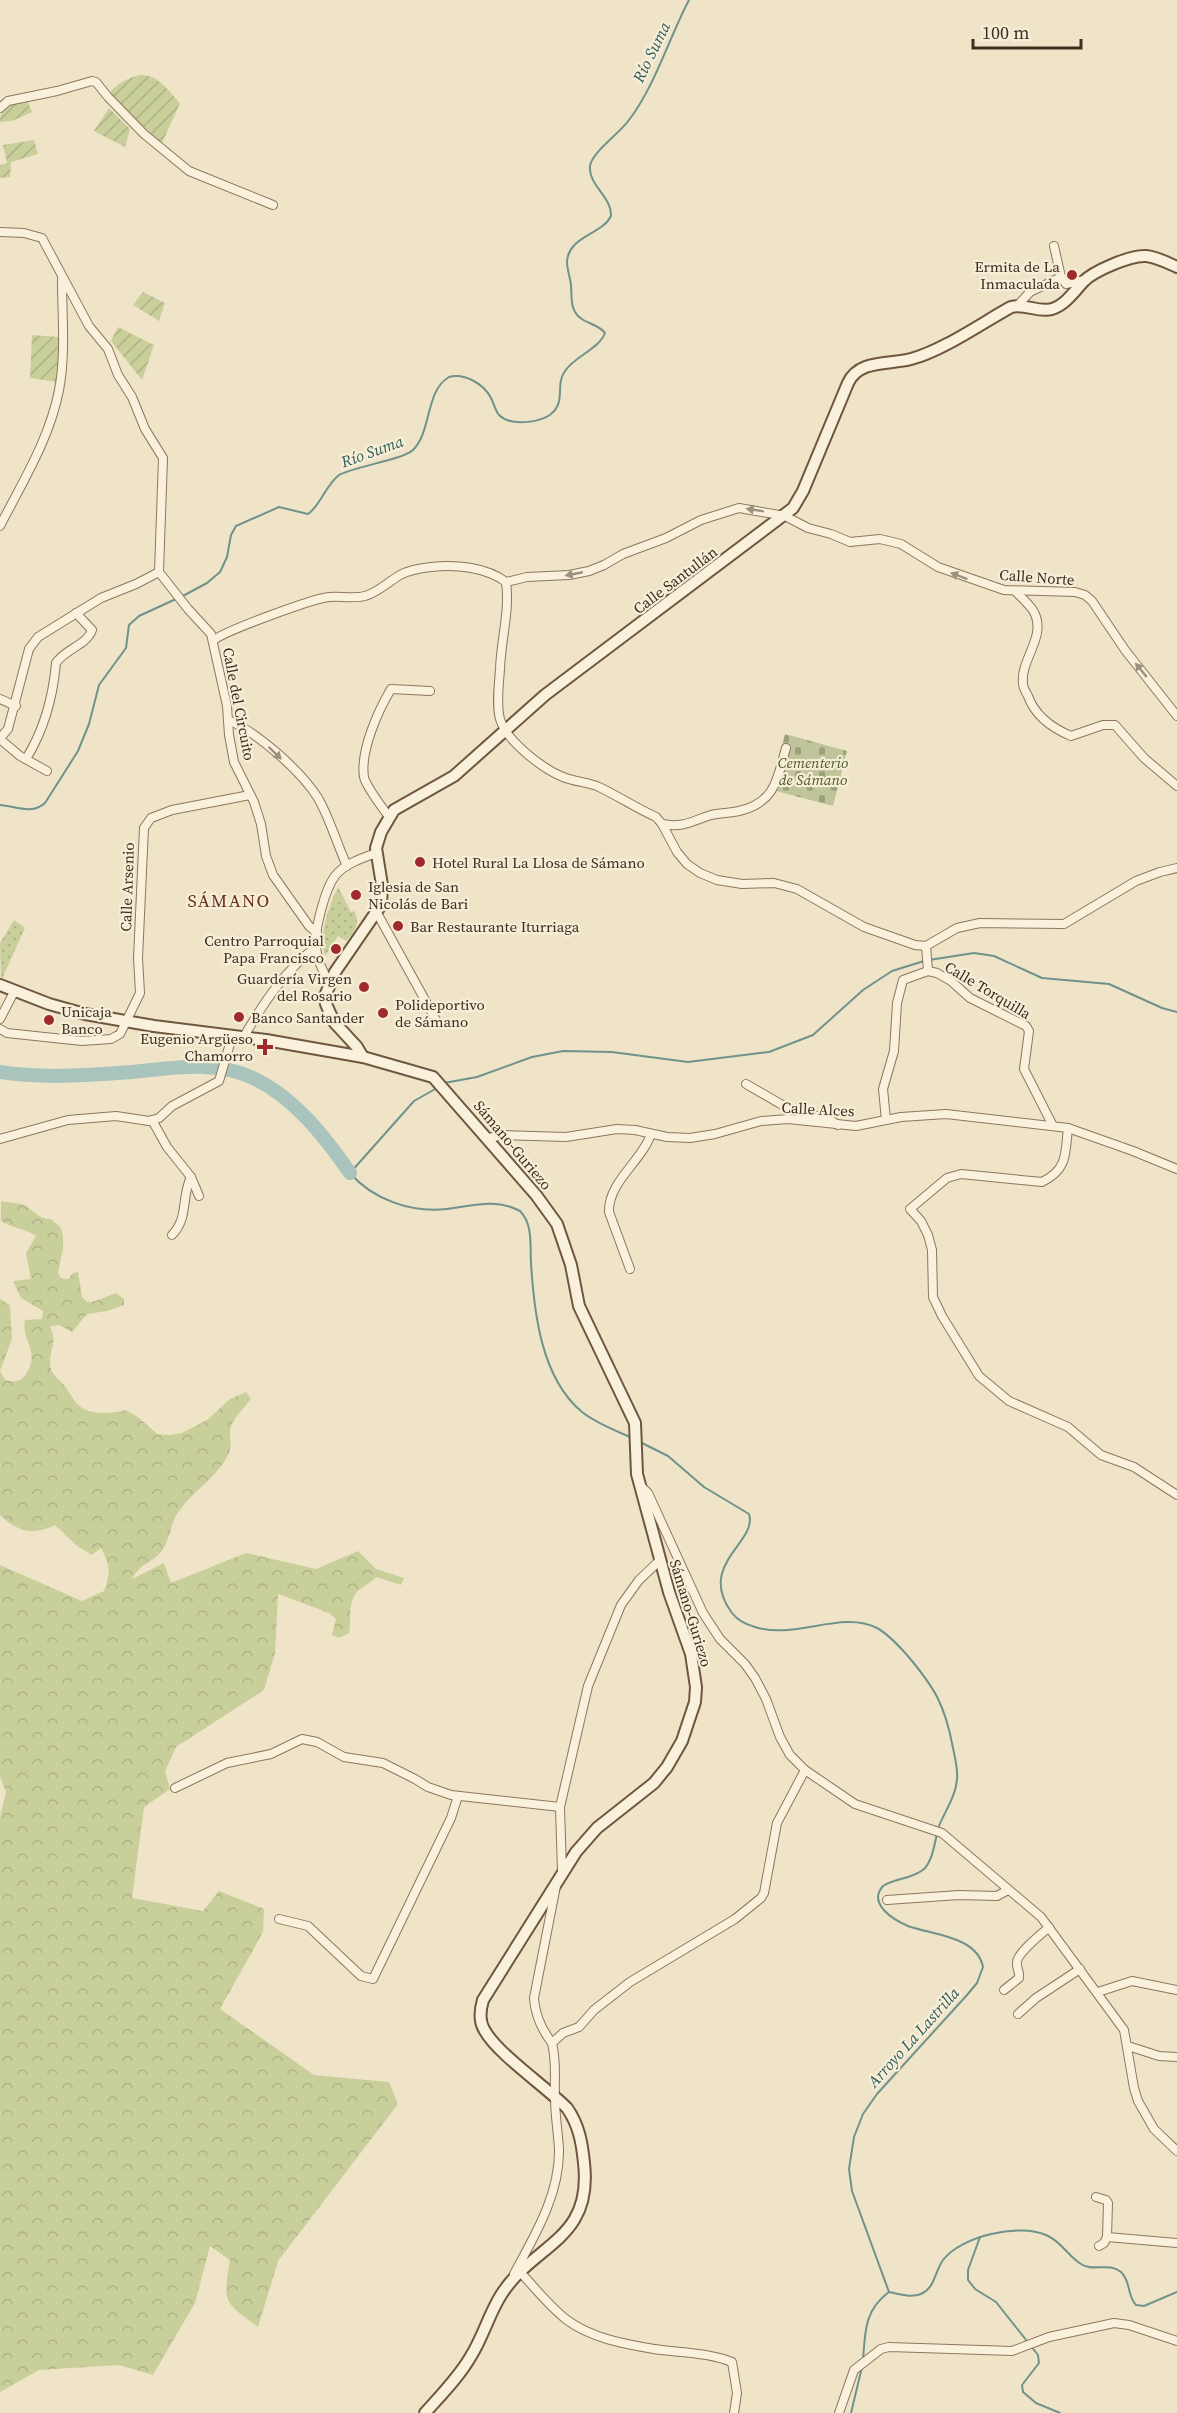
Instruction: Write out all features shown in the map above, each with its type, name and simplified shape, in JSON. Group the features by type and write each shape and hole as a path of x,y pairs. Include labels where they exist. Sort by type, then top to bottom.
{"street":[{"path":"0,108 3,104 15,99 92,81 96,82 144,134 189,171 273,205"},
{"path":"0,232 24,233 42,238 89,326 105,343 145,429 163,458 160,488 162,528 159,572 211,633 213,641"},
{"path":"1054,246 1061,277 1066,284 1085,280 1131,257 1146,256 1177,267"},
{"path":"0,526 32,464 59,391 62,369 62,277"},
{"path":"1061,277 1030,292 1018,305 1037,310 1052,309 1062,304 1085,280"},
{"name":"Calle Santullán","path":"389,817 394,810 453,776 545,695 785,516 798,501 848,383 855,372 864,367 920,356 1018,305"},
{"name":"Calle Norte","path":"506,582 527,577 569,575 589,571 622,554 658,542 701,520 739,508 785,516 808,528 850,542 879,539 901,543 938,567 983,584 1015,591 1075,592 1085,595 1092,601 1125,650 1177,716"},
{"name":"Calle del Circuito","path":"317,933 309,926 273,875 266,856 261,824 234,762 227,706 218,674 213,641 239,627 328,597 357,598 368,595 402,574 440,566 487,570 506,582"},
{"path":"47,771 26,759 0,738 8,729 16,706 29,649 38,638 101,598 159,572"},
{"path":"506,582 507,624 501,650 500,719 505,730 531,758 544,769 597,786 656,817 677,852 687,864 700,873 717,880 742,884 774,883 797,889 864,927 926,950"},
{"path":"1015,591 1034,610 1036,619 1034,646 1023,681 1023,686 1036,713 1071,736 1103,725 1115,725 1144,758 1177,786"},
{"path":"26,759 47,715 60,657 89,637 92,630 76,613"},
{"path":"363,1057 330,1014 325,996 329,982 377,913 382,894 376,853 379,837 389,817 364,778 367,743 380,707 391,689 430,691"},
{"path":"0,699 16,706"},
{"path":"228,720 253,733 311,789 323,808 347,866"},
{"path":"662,824 688,825 711,816 756,805 774,789 786,748"},
{"name":"Calle Arsenio","path":"127,1022 140,993 138,958 144,828 151,818 172,810 250,795"},
{"path":"329,982 320,964 316,947 317,933 331,882 335,875 347,866 376,853"},
{"path":"926,950 957,928 980,923 1064,924 1136,881 1177,868"},
{"path":"377,913 436,1020"},
{"path":"0,1138 78,1119 116,1116 152,1120 159,1118 172,1106 219,1081 227,1054 238,1037 269,996 302,958 316,947"},
{"path":"926,950 927,969"},
{"name":"Calle Torquilla","path":"886,1120 883,1089 894,1051 897,1003 903,980 927,969 937,973 978,1002 1026,1026 1029,1031 1024,1069 1053,1126"},
{"name":"Sámano-Guriezo","path":"0,985 14,992 85,1014 363,1057 426,1074 442,1085 489,1138 536,1194 557,1224 571,1265 579,1306 631,1412 640,1485 660,1561 694,1669 696,1694 682,1741 667,1767 654,1783 597,1828 560,1876 494,1981 480,2009 484,2030 492,2041 567,2108 579,2130 585,2171 585,2197 573,2222 558,2240 508,2286 492,2311 472,2355 425,2413"},
{"path":"0,1019 14,992"},
{"path":"0,1029 7,1033 82,1041 115,1037 127,1022"},
{"path":"746,1084 791,1110 829,1119 839,1126"},
{"name":"Calle Alces","path":"489,1138 503,1135 566,1137 617,1129 690,1138 715,1134 761,1121 788,1119 856,1126 886,1120 946,1114 1068,1128 1177,1169"},
{"path":"152,1120 167,1147 191,1177 200,1196"},
{"path":"1068,1128 1066,1156 1053,1177 1042,1182 961,1174 947,1178 910,1209 921,1221 928,1235 932,1251 933,1297 979,1376 1008,1401 1068,1427 1101,1455 1134,1467 1177,1495"},
{"path":"630,1269 609,1212 609,1204 622,1178 648,1142 651,1134"},
{"path":"172,1235 183,1220 186,1186 191,1177"},
{"path":"640,1485 648,1493 711,1628 755,1678 790,1755 805,1770 855,1804 942,1833 1008,1890 1027,1903 1049,1927 1124,2030 1138,2101 1154,2128 1177,2151"},
{"path":"508,2286 543,2219 552,2193 559,2150 554,2096 557,2065 552,2043 539,2022 534,1998 560,1876 560,1807 588,1686 613,1619 628,1593 660,1561"},
{"path":"175,1788 227,1763 271,1754 302,1739 317,1742 344,1757 383,1763 438,1792 560,1807"},
{"path":"552,2043 563,2033 579,2027 594,2010 630,1982 735,1919 761,1898 764,1893 777,1823 805,1770"},
{"path":"279,1919 308,1926 361,1976 373,1978 451,1818 458,1796"},
{"path":"887,1900 959,1895 997,1896 1008,1890"},
{"path":"1004,1990 1019,1978 1018,1957 1049,1927"},
{"path":"1018,2014 1036,1998 1080,1969"},
{"path":"1098,1992 1132,1981 1177,1990"},
{"path":"1128,2046 1159,2056 1177,2057"},
{"path":"1096,2197 1108,2203 1107,2237 1099,2246"},
{"path":"1107,2237 1177,2243"},
{"path":"521,2273 566,2320 591,2334 654,2349 710,2355 732,2362 737,2393 734,2413"},
{"path":"839,2413 854,2370 881,2349 889,2347 1005,2351 1114,2324 1129,2325 1177,2342"}],"green space":[{"path":"140,75 158,80 180,103 162,143 112,99 111,91 114,88"},
{"path":"27,100 32,112 12,121 0,122 5,109 12,104"},
{"path":"109,108 130,129 125,147 94,131"},
{"path":"34,140 38,154 11,162 10,177 0,178 0,165 7,163 3,145"},
{"path":"143,292 165,303 159,321 133,305"},
{"path":"118,327 154,345 142,380 111,341"},
{"path":"32,335 59,337 58,382 30,378"},
{"name":"Cementerio de Sámano","path":"785,734 847,751 833,806 776,791 787,747 782,746"},
{"path":"338,887 351,912 354,911 357,924 346,941 338,936 325,956 324,930"},
{"path":"14,920 25,928 1,981 0,943"},
{"path":"1,1201 26,1206 40,1216 51,1219 61,1228 63,1248 58,1273 61,1278 68,1279 73,1273 78,1272 82,1297 87,1302 116,1293 124,1299 124,1305 107,1311 87,1314 72,1332 59,1325 50,1326 53,1341 51,1370 82,1408 107,1413 126,1410 157,1434 170,1435 182,1433 207,1420 230,1399 246,1392 251,1399 232,1424 230,1451 223,1464 177,1514 161,1552 142,1566 132,1579 164,1563 171,1583 246,1553 316,1569 358,1551 376,1569 404,1578 401,1585 376,1577 358,1591 353,1598 349,1633 339,1638 332,1635 336,1619 329,1613 278,1594 275,1653 264,1690 176,1747 165,1771 170,1789 144,1807 132,1898 203,1911 219,1891 264,1909 263,1932 220,2009 314,2075 389,2082 398,2104 278,2261 258,2327 238,2312 228,2300 226,2285 230,2260 210,2246 195,2303 153,2375 119,2365 39,2370 0,2392 0,1817 6,1792 0,1777 0,1565 82,1601 104,1591 108,1569 101,1548 92,1555 77,1546 55,1525 32,1531 19,1529 0,1515 0,1371 5,1380 17,1381 24,1377 31,1359 24,1327 25,1320 42,1319 43,1311 21,1298 13,1281 31,1279 26,1253 36,1236 1,1221"},
{"path":"0,1299 10,1305 12,1339 0,1371"}],"waterway":[{"name":"Río Suma","path":"181,597 207,583 220,572 236,526 279,507 308,514 339,475 399,457 413,450 423,433 436,392 441,383 449,377 467,378 479,384 488,393 499,415 504,419 528,422 544,418 555,410 558,406 561,381 565,371 598,344 605,333 582,319 573,309 567,265 569,253 573,247 600,228 611,216 608,203 590,173 590,166 601,149 625,125 647,92 689,0"},
{"name":"Río Suma","path":"0,805 35,809 45,803 78,751 89,724 99,685 126,648 129,625 139,616 176,599"},
{"path":"929,960 974,953 994,956 1042,978 1109,984 1162,1008 1177,1012"},
{"path":"444,1083 477,1077 532,1057 563,1051 612,1052 688,1062 769,1052 813,1035 863,990 892,971 924,961"},
{"path":"0,1072 66,1076 178,1067 208,1067 238,1072 268,1086 295,1107 319,1132 350,1173"},
{"name":"Arroyo La Lastrilla","path":"437,1088 414,1101 350,1173 370,1191 394,1203 420,1209 434,1210 493,1204 520,1211 527,1222 530,1235 534,1302 542,1343 557,1381 568,1398 582,1412 599,1423 630,1437"},
{"name":"Arroyo La Lastrilla","path":"638,1441 668,1456 704,1487 749,1514 749,1525 745,1535 730,1556 721,1581 723,1596 737,1618 752,1626 770,1630 848,1622 863,1623 877,1628 897,1644 925,1677 942,1708 950,1733 957,1779 939,1826 930,1860 920,1872 883,1886 878,1899 884,1910 902,1923 963,1943 979,1957 983,1967 977,1983 967,1995 877,2094 863,2114 854,2137 849,2169 852,2191 889,2292"},
{"path":"889,2292 909,2296 921,2294 932,2284 943,2260 963,2244 991,2234 1021,2230 1046,2235 1081,2264 1111,2268 1121,2272 1136,2305 1144,2306 1177,2292"},
{"path":"980,2237 968,2270 968,2280 975,2289 996,2302 1038,2355 1039,2363 1022,2385 1023,2392 1036,2403 1060,2413"},
{"name":"Arroyo La Lastrilla","path":"863,2361 870,2314 889,2292"},
{"name":"Arroyo La Lastrilla","path":"851,2413 862,2367"}],"place":[{"name":"Ermita de La Inmaculada","path":"1072,275"},
{"name":"Hotel Rural La Llosa de Sámano","path":"420,862"},
{"name":"Iglesia de San Nicolás de Bari","path":"356,895"},
{"name":"Bar Restaurante Iturriaga","path":"398,926"},
{"name":"Centro Parroquial Papa Francisco","path":"336,949"},
{"name":"Guardería Virgen del Rosario","path":"364,987"},
{"name":"Polideportivo de Sámano","path":"383,1013"},
{"name":"Banco Santander","path":"239,1017"},
{"name":"Unicaja Banco","path":"49,1020"},
{"name":"Eugenio Argüeso Chamorro","path":"265,1047"}],"district":[{"name":"SÁMANO","path":"229,900"}]}
